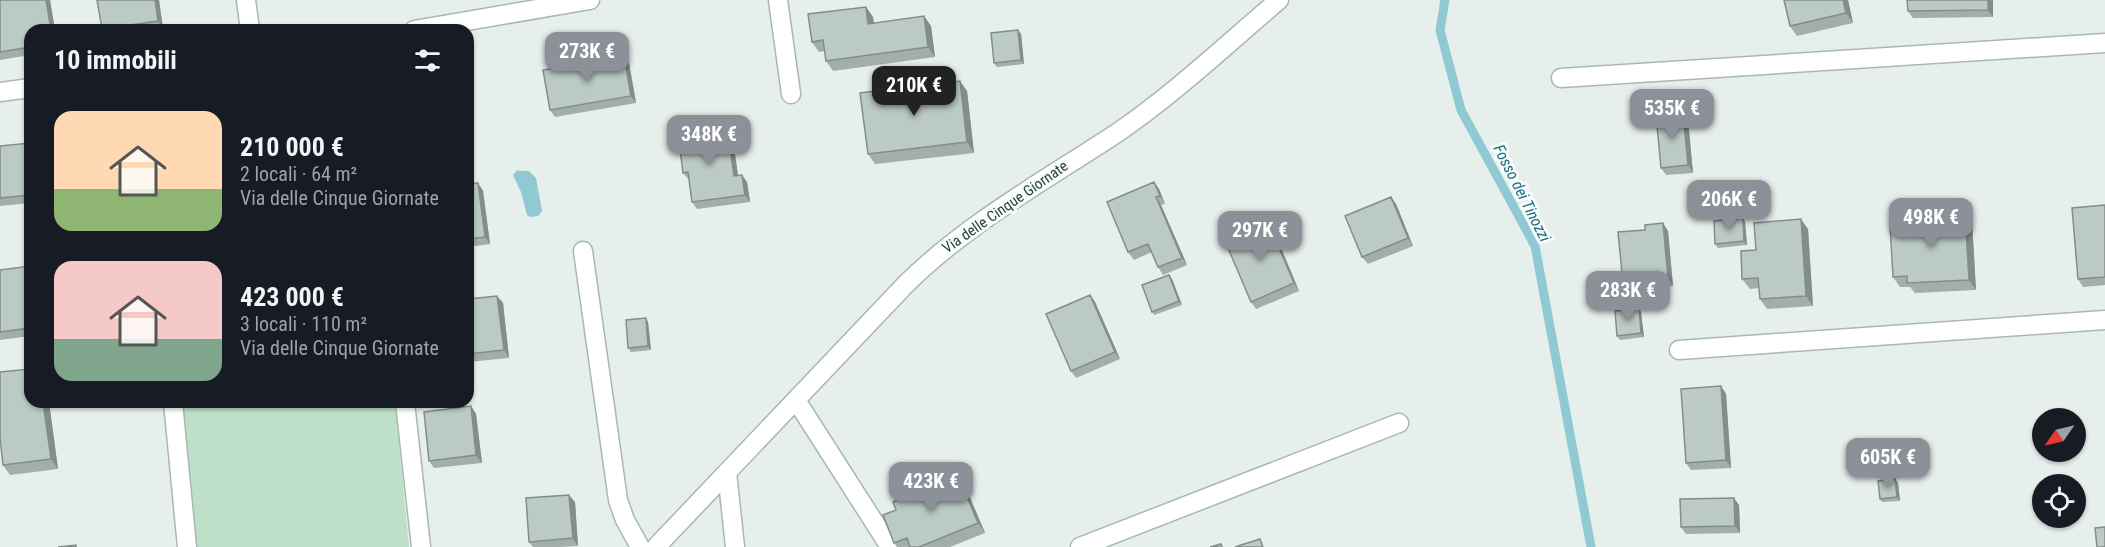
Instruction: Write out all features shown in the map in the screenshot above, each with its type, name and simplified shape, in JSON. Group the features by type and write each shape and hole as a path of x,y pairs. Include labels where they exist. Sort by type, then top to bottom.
{"street":[{"path":"246,0 249,24"},
{"path":"449,24 590,0"},
{"path":"778,0 791,94"},
{"name":"Via delle Cinque Giornate","path":"657,547 906,284 944,249 986,217 1128,124 1164,97 1279,0"},
{"path":"1561,78 2105,42"},
{"path":"0,92 24,89"},
{"path":"583,250 618,500 625,520 640,547"},
{"path":"1679,350 2105,320"},
{"path":"796,400 891,547"},
{"path":"174,408 187,547"},
{"path":"406,408 421,547"},
{"path":"1080,547 1399,423"},
{"path":"727,472 735,547"}],"green space":[{"path":"180,408 396,408 409,547 192,547"}],"water":[{"path":"517,170 529,171 536,178 542,211 538,216 527,215 521,192 513,175"}],"building":[{"path":"0,0 46,0 50,24 24,24 24,48 0,52"},
{"path":"97,0 155,0 158,21 137,24 101,24"},
{"path":"1784,0 1843,0 1846,13 1790,26"},
{"path":"1907,0 1988,0 1988,10 1908,11"},
{"path":"866,7 868,24 924,16 928,47 826,61 823,40 812,42 808,14"},
{"path":"1018,30 1021,60 994,63 991,33"},
{"path":"624,56 631,96 550,110 543,70"},
{"path":"960,81 967,142 868,154 860,93"},
{"path":"1683,113 1688,165 1661,168 1656,115"},
{"path":"705,129 706,136 728,133 734,176 742,175 745,195 692,202 688,172 683,173 678,132"},
{"path":"24,144 24,196 0,198 0,146"},
{"path":"1154,182 1160,196 1156,197 1182,258 1158,267 1148,244 1128,252 1107,202"},
{"path":"474,183 478,183 485,237 474,238"},
{"path":"1391,197 1408,238 1362,257 1345,216"},
{"path":"2105,205 2105,277 2078,279 2072,208"},
{"path":"1965,212 1969,280 1907,283 1907,276 1893,277 1890,225 1912,224 1912,215"},
{"path":"1743,218 1744,241 1715,244 1714,221"},
{"path":"1801,219 1806,296 1760,299 1758,278 1742,279 1741,251 1756,250 1754,223"},
{"path":"1268,222 1294,283 1251,302 1225,241"},
{"path":"1663,223 1668,278 1623,283 1618,232 1645,230 1645,225"},
{"path":"24,267 24,329 0,332 0,270"},
{"path":"1169,275 1179,301 1152,312 1142,285"},
{"path":"1090,295 1115,352 1071,371 1046,314"},
{"path":"497,296 504,350 474,353 474,298"},
{"path":"1639,308 1641,333 1617,336 1615,311"},
{"path":"646,318 648,346 628,348 626,320"},
{"path":"24,370 24,408 44,408 51,459 3,465 0,438 0,372"},
{"path":"1721,386 1726,460 1686,463 1681,389"},
{"path":"471,408 476,455 429,461 424,412"},
{"path":"956,471 978,523 919,547 910,547 907,538 894,543 883,515 896,510 893,502 931,486 929,482"},
{"path":"1895,479 1897,497 1880,499 1878,481"},
{"path":"569,495 573,538 529,542 526,498"},
{"path":"1734,498 1735,526 1681,527 1680,499"},
{"path":"2105,527 2105,547 2097,547 2095,528"},
{"path":"1260,539 1263,547 1235,547"}],"waterway":[{"name":"Fosso dei Tinozzi","path":"1445,0 1440,30 1461,110 1535,246 1591,547"}]}
